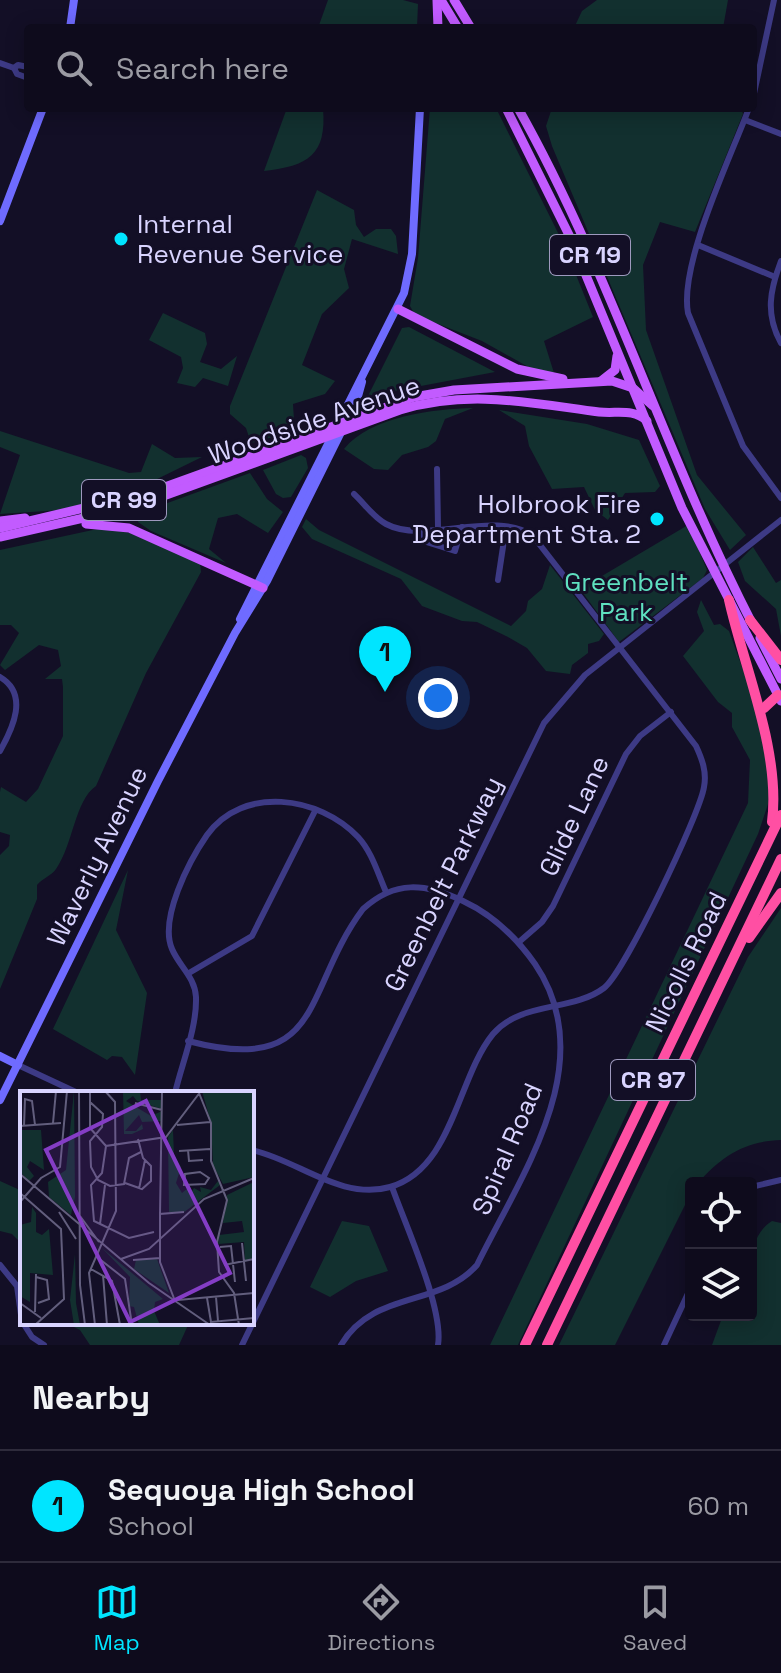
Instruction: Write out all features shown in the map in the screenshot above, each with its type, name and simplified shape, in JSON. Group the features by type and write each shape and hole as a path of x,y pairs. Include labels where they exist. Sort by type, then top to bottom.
{"highway":[{"path":"729,600 764,708 780,786 776,811 749,882"},
{"path":"750,620 781,660"},
{"path":"764,708 780,696"},
{"name":"Nicolls Road","path":"525,1345 781,815"},
{"name":"Nicolls Road","path":"547,1345 781,859"},
{"path":"717,991 781,893"}],"main road":[{"path":"438,24 439,0"},
{"path":"439,0 455,24"},
{"path":"454,0 467,24"},
{"name":"CR 19","path":"508,112 559,212 676,495 781,679"},
{"name":"CR 19","path":"520,112 580,232 729,600 780,696"},
{"path":"398,309 517,369 586,383"},
{"path":"601,381 615,370 616,349"},
{"name":"Woodside Avenue","path":"258,458 312,434 414,397 454,390 601,381 619,382 633,388"},
{"name":"CR 99","path":"633,388 653,406"},
{"name":"Woodside Avenue","path":"0,528 65,515 151,492 308,444 419,404 479,396 606,413 630,412 647,421"},
{"name":"Woodside Avenue","path":"0,537 29,533 136,506 246,462"},
{"path":"0,521 65,515"},
{"path":"59,526 123,526 259,586"},
{"path":"0,544 29,533"}],"street":[{"path":"71,24 74,0"},
{"path":"757,79 774,0"},
{"path":"0,63 14,68 17,74 24,77"},
{"path":"14,68 24,66"},
{"path":"0,221 41,112"},
{"name":"Waverly Avenue","path":"0,1100 259,586 350,397 362,382 398,309 410,266 420,112"},
{"path":"748,112 686,278 688,313 743,446 781,498"},
{"path":"745,120 781,134"},
{"path":"698,245 775,277"},
{"path":"781,261 770,310 781,343"},
{"path":"437,469 438,527"},
{"path":"254,1151 282,1158 323,1179 356,1189 392,1187 416,1172 433,1153 494,1033 519,1016 595,993 618,973 702,799 705,772 701,758 671,712 538,541 523,530 506,527 420,529 386,524 354,494"},
{"name":"Greenbelt Parkway","path":"254,1320 544,723 574,685 781,520"},
{"path":"420,529 420,540 455,551 462,527"},
{"path":"498,580 506,527"},
{"path":"0,677 13,690 18,706 0,751"},
{"name":"Glide Lane","path":"519,942 542,922 553,906 631,746 671,712"},
{"path":"176,1091 196,998 189,973 173,952 167,921 208,834 229,814 261,802 287,802 315,811 357,835 371,857 386,892 356,918 308,1015 286,1038 265,1048 233,1052 188,1041"},
{"path":"189,973 252,936 315,811"},
{"name":"Spiral Road","path":"341,1345 360,1319 458,1281 477,1265 547,1121 558,1083 561,1058 554,1005 541,973 519,942 490,916 458,899 420,885 386,892"},
{"path":"0,1056 74,1091"},
{"path":"757,1186 781,1180"},
{"path":"392,1187 438,1322 438,1345"},
{"path":"0,1265 17,1286 20,1308"},
{"path":"664,1345 685,1300"},
{"path":"24,1325 32,1337 44,1345"},
{"name":"Greenbelt Parkway","path":"242,1345 252,1325"}],"green space":[{"path":"328,0 403,0 418,4 417,24 319,24"},
{"path":"597,0 728,0 724,24 576,24 582,11"},
{"path":"286,112 323,112 322,137 312,155 292,166 264,171"},
{"path":"430,112 498,112 564,245 593,317 544,341 554,373 532,369 482,341 415,315 410,306 418,258"},
{"path":"551,112 742,112 695,232 660,222 643,265 646,330 697,475 746,535 730,550 705,509 546,126"},
{"path":"317,190 354,210 356,225 364,237 376,229 391,229 396,236 398,254 352,239 344,269 349,288 322,314 302,365 335,381 325,394 293,404 294,420 273,437 251,443 246,428 230,414 230,406"},
{"path":"163,313 205,333 207,344 200,362 221,369 237,356 228,386 203,378 195,387 177,383 183,368 181,357 149,340"},
{"path":"409,327 495,372 368,396 402,328"},
{"path":"473,408 445,419 436,441 428,447 402,455 388,470 374,469 344,449 370,429 404,416"},
{"path":"499,410 587,424 639,440 660,486 655,492 625,493 608,520 595,510 584,487 552,489 529,446 525,426"},
{"path":"0,431 129,473 141,472 152,444 175,458 202,457 149,483 62,510 0,514 20,455 0,447"},
{"path":"301,455 306,458 308,468 291,497 283,498 276,494 263,470"},
{"path":"250,473 267,499 283,512 268,533 237,514 218,518 209,549 226,563 151,531 138,522 140,513"},
{"path":"306,519 319,530 511,626 526,611 528,601 542,589 550,565 604,634 599,641 588,644 588,653 572,665 570,674 546,671 527,648 508,637 477,622 462,621 422,606 401,579 312,539 302,527"},
{"name":"Greenbelt Park","path":"688,525 707,570 703,578 619,642 580,589"},
{"path":"102,528 130,533 200,563 201,572 146,673 96,786 83,802 62,859 54,871 37,885 37,899 0,989 0,855 9,846 10,835 0,832 1,787 26,802 38,789 63,736 63,687 62,679 45,679 61,666 58,650 39,645 5,670 0,665 19,633 11,625 0,625 0,550"},
{"path":"753,547 776,583 781,580 781,636 776,609 745,581 738,562"},
{"path":"701,600 714,625 720,624 729,631 758,711 768,763 770,798 758,834 518,1345 490,1345 748,803 750,760 732,727 732,713 718,702 683,656 704,631 697,612"},
{"path":"128,870 116,930 147,993 135,1075 122,1057 112,1056 107,1060 53,1029"},
{"path":"781,908 781,1140 756,1143 734,1152 704,1177 685,1177 685,1205 615,1345 559,1345 748,957"},
{"path":"0,1181 20,1190 20,1242 12,1234 0,1231"},
{"path":"342,1221 369,1226 388,1271 356,1281 330,1297 310,1287"},
{"path":"772,1221 781,1223 781,1345 712,1345 721,1321 757,1321 757,1238"},
{"path":"70,1325 188,1325 179,1345 90,1345 80,1330"}],"place":[{"name":"Internal Revenue Service","path":"121,239"},
{"name":"Holbrook Fire Department Sta. 2","path":"657,519"},
{"name":"Sequoya High School","path":"385,692"}]}
